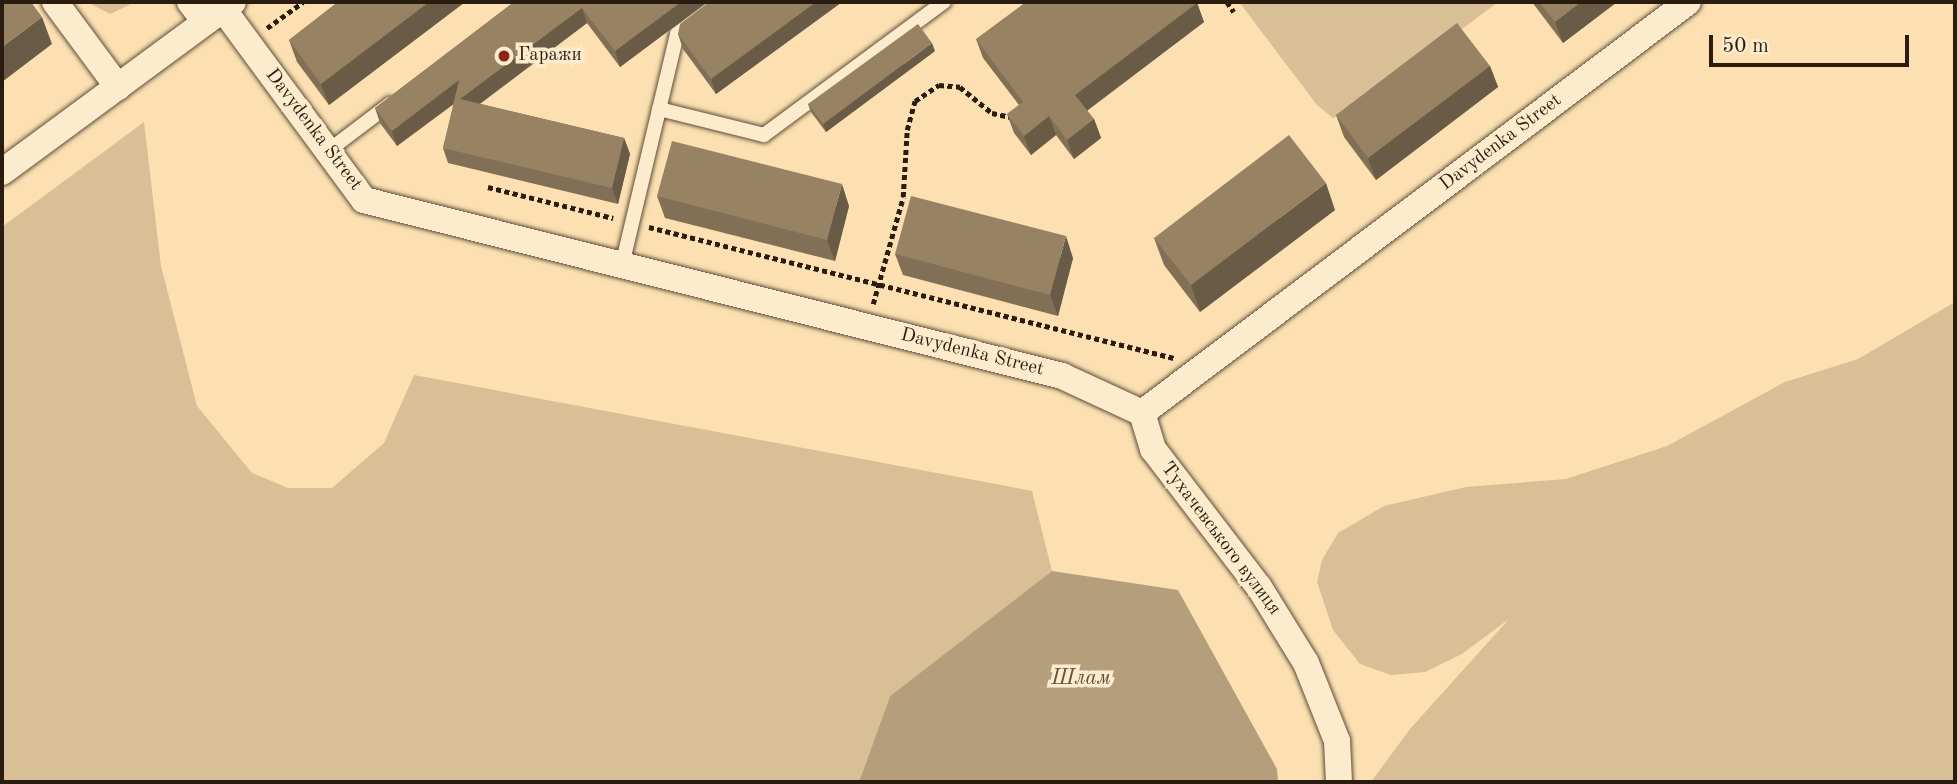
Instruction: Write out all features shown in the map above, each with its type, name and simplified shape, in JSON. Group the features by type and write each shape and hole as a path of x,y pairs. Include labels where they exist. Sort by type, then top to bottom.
{"street":[{"path":"55,2 118,87"},
{"name":"Davydenka Street","path":"2,172 118,87 213,9 248,43 364,200 1062,376 1142,413 1688,2"},
{"name":"Тухачевського вулиця","path":"1142,413 1153,449 1259,587 1306,663 1337,741 1339,782"}],"lane":[{"path":"622,265 677,34 720,2"},
{"path":"659,109 764,135 944,2"},
{"path":"328,151 405,93"}],"path":[{"path":"248,43 303,2"},
{"path":"1227,2 1234,12"},
{"path":"868,327 904,197 907,130 915,101 939,85 960,88 992,113 1009,120 1024,115"},
{"path":"488,187 1206,366"}],"shaded area":[{"path":"87,2 135,2 110,14"},
{"path":"1239,2 1498,2 1353,111 1333,118 1317,105"},
{"path":"144,122 161,266 197,406 252,473 288,488 332,488 384,443 414,375 1032,491 1052,571 890,696 859,782 2,782 2,227"},
{"path":"1955,302 1955,782 1371,782 1410,729 1509,619 1462,654 1425,672 1391,675 1360,664 1333,630 1317,582 1322,560 1338,533 1384,506 1466,487 1566,479 1667,446 1785,382 1858,359"}],"water":[{"name":"Шлам","path":"1052,571 1178,590 1277,769 1278,782 859,782 890,696"}],"building":[{"path":"2,2 31,2 42,17 2,47"},
{"path":"338,2 429,2 321,84 289,40"},
{"path":"514,2 681,2 615,51 582,8 460,99 624,138 612,188 443,148 459,80 392,131 375,108"},
{"path":"709,2 816,2 711,79 678,34 680,24"},
{"path":"1026,2 1197,3 1075,95 1094,119 1067,140 1049,116 1024,136 1007,114 1023,102 976,39"},
{"path":"1539,2 1581,2 1555,22"},
{"path":"1457,23 1490,66 1368,158 1336,115"},
{"path":"918,24 932,43 823,124 808,104"},
{"path":"1289,135 1326,183 1191,285 1154,238"},
{"path":"672,141 842,184 827,240 657,196"},
{"path":"911,196 1066,236 1050,295 895,254"}],"place":[{"name":"Гаражи","path":"504,56"}]}
